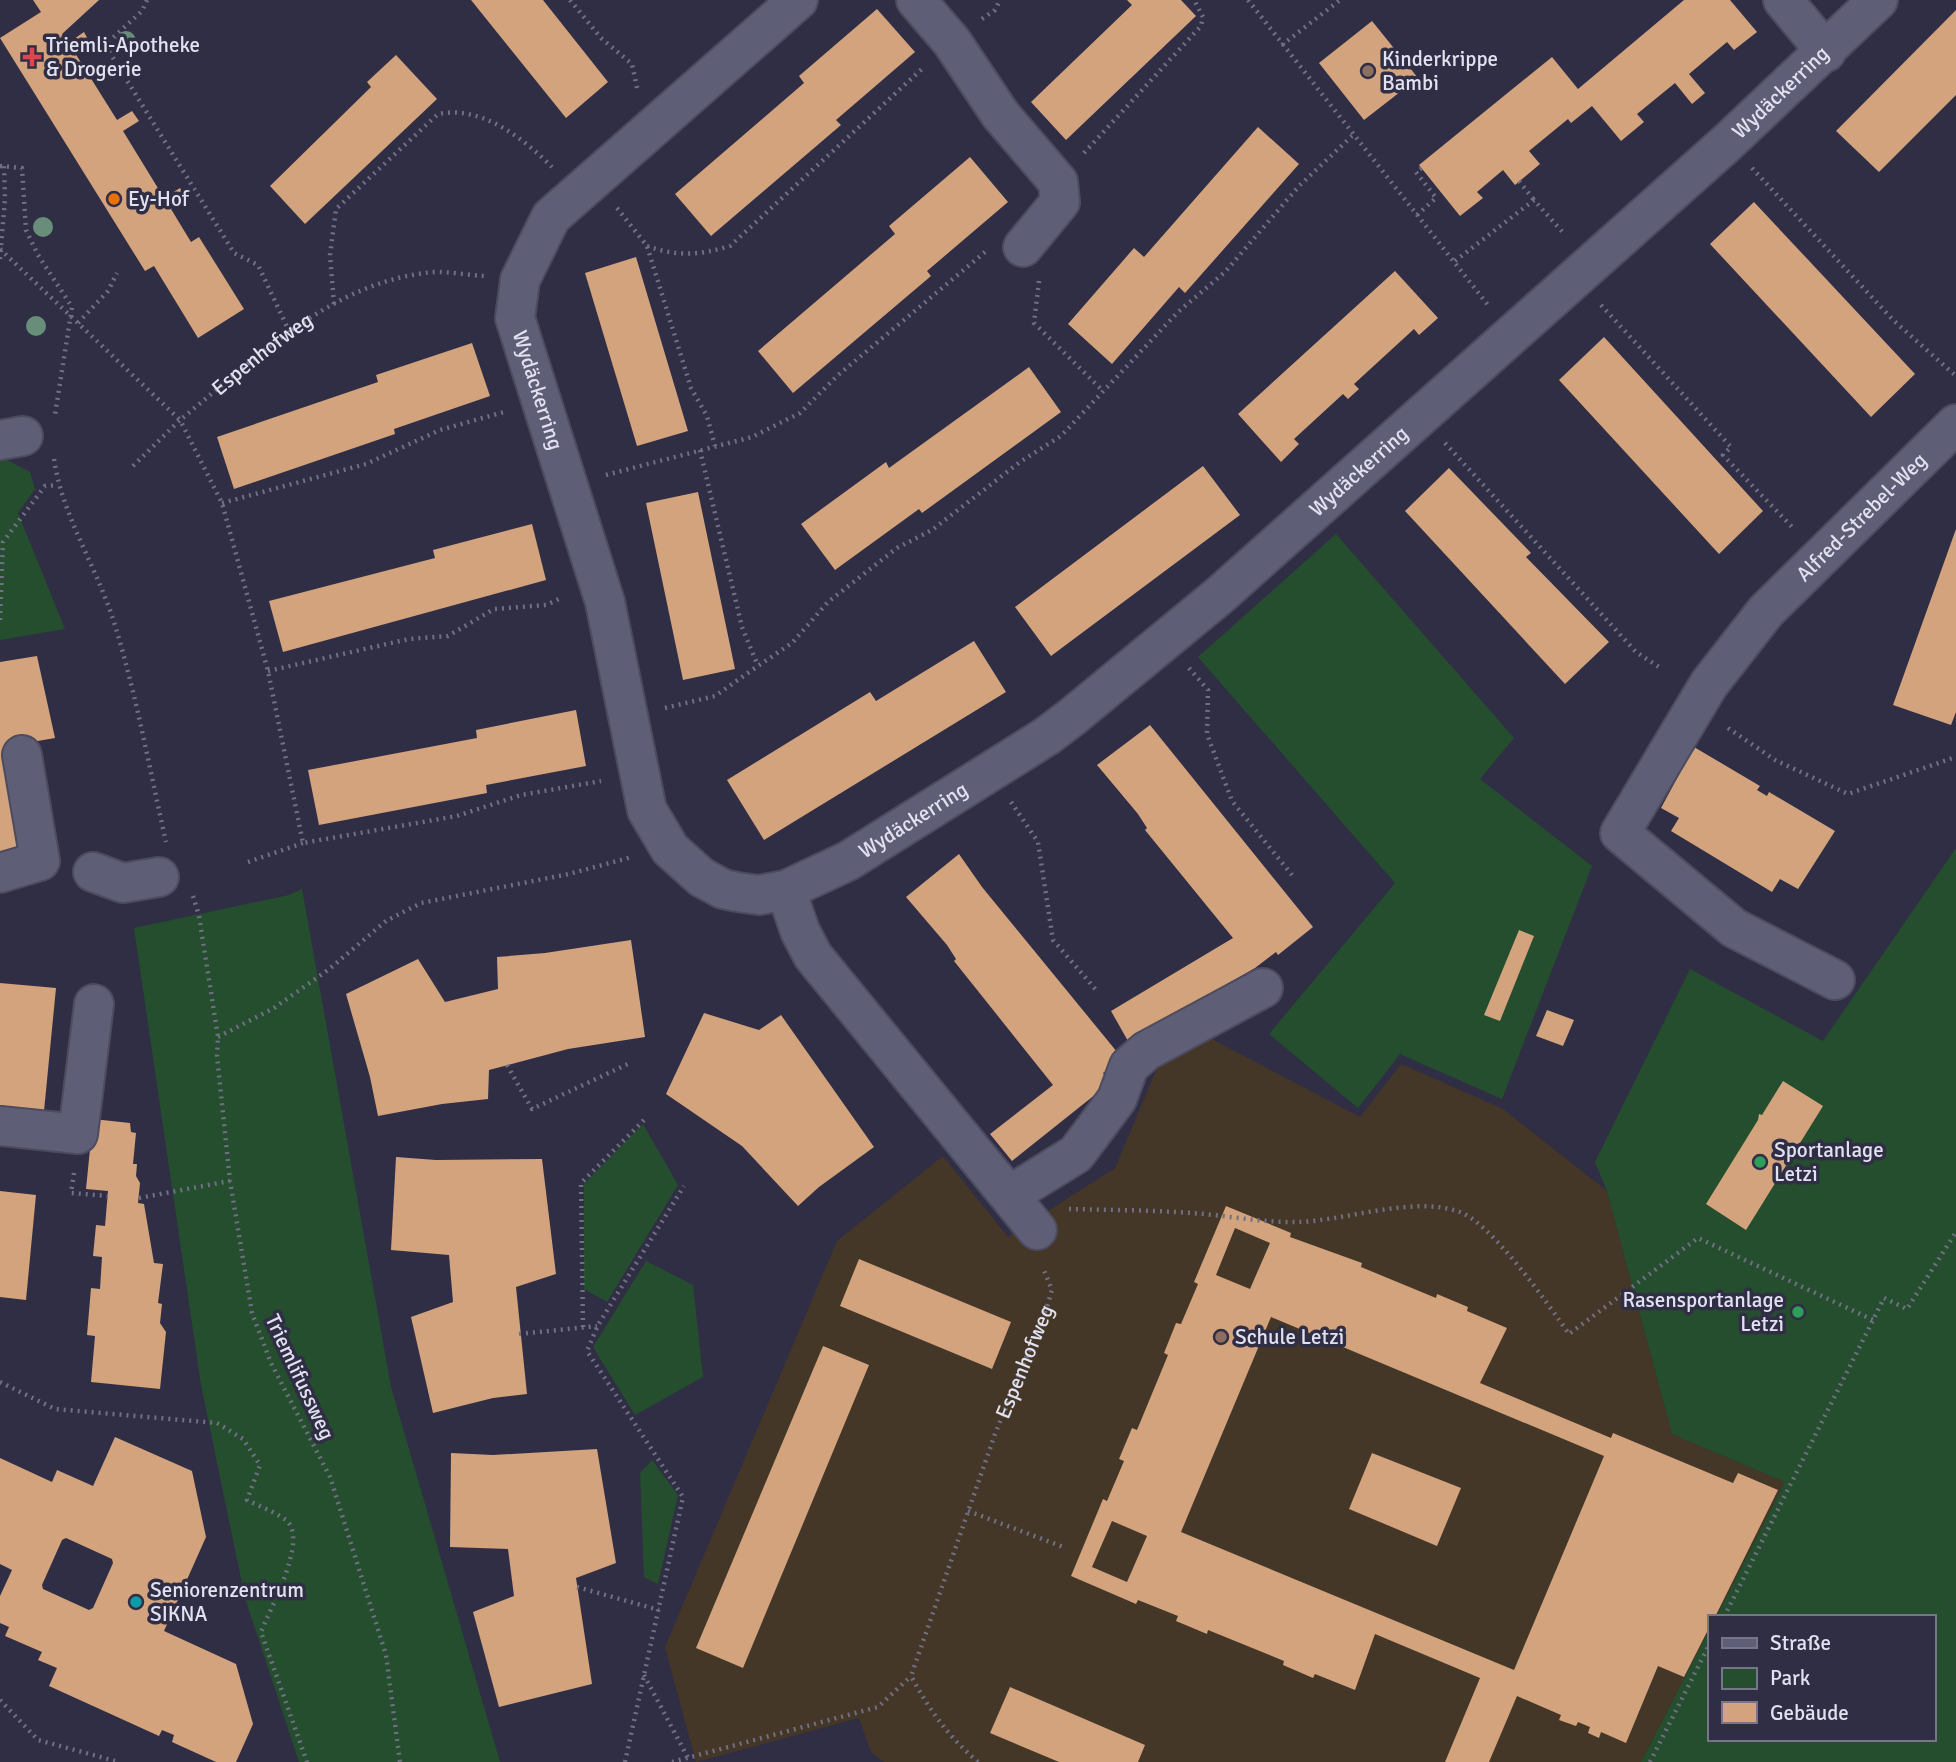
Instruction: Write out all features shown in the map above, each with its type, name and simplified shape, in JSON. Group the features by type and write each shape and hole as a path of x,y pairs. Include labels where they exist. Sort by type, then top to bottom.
{"street":[{"name":"Wydäckerring","path":"798,0 551,216 520,280 515,318 606,602 648,810 670,849 701,877 723,890 759,895 786,890 848,861 1047,736 1220,595 1728,142 1878,0"},
{"path":"916,0 952,42 999,114 1058,182 1060,202 1008,246"},
{"path":"1783,0 1826,52"},
{"name":"Alfred-Strebel-Weg","path":"1835,980 1734,928 1620,833 1709,684 1766,611 1956,424"},
{"path":"0,873 40,861 22,755"},
{"path":"93,872 123,883 172,869"},
{"path":"786,890 813,956 1024,1213 1076,1154 1117,1099 1129,1066 1146,1051 1264,988"},
{"path":"0,1126 78,1133 94,1004"}],"path":[{"path":"147,0 142,11 105,45 234,253 258,265 290,333"},
{"path":"570,0 601,38 632,64 639,84 635,94"},
{"path":"648,246 670,254 699,255 730,246 952,42 995,10 1000,0"},
{"path":"1058,182 1201,26 1203,17 1194,0"},
{"path":"1248,0 1352,136 1492,310"},
{"path":"1282,44 1340,0"},
{"path":"334,304 330,256 336,209 438,114 455,110 484,118 532,146 557,172"},
{"path":"654,711 715,696 792,643 828,602 897,548 932,530 1020,462 1062,436 1178,312 1225,272 1299,186 1352,136"},
{"path":"1728,142 1894,320 1956,376"},
{"path":"0,259 2,166 22,168 26,230 38,255 72,307 73,319"},
{"path":"1417,215 1436,198 1416,172 1422,168"},
{"path":"1520,181 1570,242"},
{"path":"610,199 648,246 691,388 707,416 715,446"},
{"path":"1455,261 1534,200"},
{"path":"601,476 752,437 800,413 836,376 1008,246"},
{"path":"1,249 180,420 222,503 268,671 303,843"},
{"name":"Espenhofweg","path":"133,466 180,420 290,333 356,290 426,272 492,277"},
{"path":"78,323 108,291 117,273"},
{"path":"1040,286 1034,323 1104,391"},
{"path":"1598,302 1731,447 1723,455 1800,535"},
{"name":"Triemlifussweg","path":"73,319 33,437 58,485 111,615 135,696 172,869 199,916 218,1037 217,1056 230,1181 252,1313 271,1363 330,1477 386,1656 400,1762"},
{"path":"222,503 366,464 440,430 513,410"},
{"path":"1439,436 1636,652 1662,669"},
{"path":"700,450 742,628 758,666"},
{"path":"0,620 0,556 3,542 45,486 58,485"},
{"path":"268,671 408,639 448,636 494,609 546,605 570,594"},
{"path":"1186,664 1208,690 1207,734 1232,801 1292,875"},
{"path":"1725,727 1775,760 1848,793 1956,757"},
{"path":"248,862 303,843 457,816 521,795 612,779"},
{"path":"1009,798 1038,842 1053,940 1097,991"},
{"path":"218,1037 274,1008 328,970 386,921 421,903 569,874 645,853"},
{"path":"507,1065 532,1109 630,1063"},
{"path":"583,1327 581,1183 645,1119"},
{"path":"139,1198 230,1181"},
{"path":"625,1762 683,1497 587,1351 598,1325 684,1186"},
{"path":"1024,1213 1056,1209 1188,1212 1296,1222 1405,1208 1442,1208 1462,1212 1479,1224 1538,1290 1569,1334 1698,1237 1873,1320"},
{"name":"Espenhofweg","path":"911,1676 968,1511 1052,1290 1046,1272 1028,1249 1024,1213"},
{"path":"1725,1615 1884,1298 1907,1309 1956,1232"},
{"path":"519,1334 598,1325"},
{"path":"0,1382 55,1409 218,1423 243,1439 260,1465 247,1500 287,1521 294,1532 294,1551 261,1632 307,1762"},
{"path":"968,1511 1066,1548"},
{"path":"577,1587 659,1610"},
{"path":"1650,1762 1708,1647"},
{"path":"644,1675 688,1758"},
{"path":"672,1762 878,1707 911,1676 929,1710 951,1738 978,1762"},
{"path":"0,1700 38,1740 119,1762"}],"shaded area":[{"name":"Schule Letzi","path":"1208,1037 1360,1117 1401,1064 1503,1109 1607,1191 1672,1434 1785,1482 1717,1615 1708,1615 1708,1632 1641,1762 884,1762 871,1752 859,1718 696,1762 665,1647 837,1241 943,1156 1008,1237 1115,1168 1158,1066"}],"green space":[{"path":"5,459 30,472 35,489 18,513 65,629 0,640 0,460"},
{"path":"1336,534 1514,738 1480,779 1592,866 1502,1099 1400,1054 1358,1108 1269,1034 1395,883 1198,657"},
{"name":"Rasensportanlage Letzi","path":"1956,848 1956,1762 1641,1762 1708,1632 1708,1741 1935,1741 1935,1615 1717,1615 1785,1482 1672,1434 1607,1191 1595,1162 1690,969 1823,1041"},
{"path":"302,889 391,1387 500,1762 299,1762 245,1598 201,1385 134,928 289,895"},
{"path":"643,1124 678,1185 607,1302 584,1289 584,1184"},
{"path":"646,1261 693,1285 703,1377 635,1415 593,1347"},
{"path":"652,1460 678,1495 658,1584 644,1577 640,1473"}],"building":[{"path":"33,0 99,0 62,34 68,43 84,32 90,43 75,53 117,120 132,111 139,121 123,131 164,198 180,188 187,199 171,209 191,242 199,237 244,309 198,338 154,266 145,271 0,38 41,12"},
{"path":"471,0 543,0 608,82 566,118"},
{"path":"1127,0 1181,0 1196,16 1066,140 1031,102 1132,5"},
{"path":"1684,0 1730,0 1757,32 1734,50 1727,42 1689,74 1705,93 1692,104 1675,83 1637,114 1644,122 1621,141 1592,106 1571,123 1568,119 1529,151 1540,164 1515,185 1503,170 1477,192 1483,198 1460,216 1419,165 1552,57 1578,89"},
{"path":"877,9 915,52 836,120 841,125 711,236 675,194 804,83 799,76"},
{"path":"1956,10 1956,95 1879,172 1836,131"},
{"name":"Kinderkrippe Bambi","path":"1372,21 1418,78 1364,120 1319,63"},
{"path":"396,55 437,99 305,224 270,186 371,87 367,82"},
{"path":"1258,127 1299,164 1185,293 1179,287 1112,364 1068,324 1134,248 1144,257"},
{"path":"970,157 1008,202 927,271 931,276 793,393 758,351 895,234 889,226"},
{"path":"1754,202 1915,374 1871,417 1710,244"},
{"path":"636,257 688,431 637,446 585,273"},
{"path":"1395,271 1438,318 1419,335 1414,329 1354,384 1359,389 1348,399 1343,394 1294,439 1299,444 1281,462 1238,414"},
{"path":"1604,337 1763,511 1719,554 1559,380"},
{"path":"472,343 490,396 394,429 395,434 234,489 217,437 378,382 376,375"},
{"path":"1029,367 1061,412 922,513 919,509 835,570 801,524 886,462 889,468"},
{"path":"1203,466 1240,515 1051,656 1015,607"},
{"path":"1449,468 1531,553 1526,557 1609,642 1565,684 1405,511"},
{"path":"698,492 735,669 683,680 646,503"},
{"path":"532,524 546,580 283,652 269,601 435,558 433,550"},
{"path":"1956,529 1956,712 1951,725 1893,705"},
{"path":"974,641 1006,692 764,840 727,780 870,692 876,701"},
{"path":"37,656 55,738 3,747 21,856 0,860 0,662"},
{"path":"576,710 586,766 486,785 487,793 319,825 308,770 477,738 476,730"},
{"path":"1150,725 1313,927 1278,955 1276,952 1255,968 1128,1041 1111,1011 1233,938 1145,830 1147,828 1138,814 1097,765"},
{"path":"1694,747 1760,786 1757,790 1767,796 1769,792 1835,831 1798,889 1780,879 1772,892 1671,831 1679,818 1661,808"},
{"path":"959,854 982,887 1122,1058 1103,1073 1111,1082 1012,1161 990,1134 1053,1085 954,961 956,959 947,945 906,897"},
{"path":"1519,930 1534,936 1500,1021 1484,1015"},
{"path":"631,940 645,1037 568,1049 489,1070 488,1099 378,1116 370,1077 346,994 418,959 445,1002 498,989 497,957"},
{"path":"0,983 56,988 44,1111 0,1107"},
{"path":"1547,1010 1574,1020 1563,1046 1536,1036"},
{"path":"704,1013 759,1030 781,1015 874,1147 819,1187 798,1206 742,1146 666,1094"},
{"name":"Sportanlage Letzi","path":"1783,1081 1823,1106 1746,1230 1706,1204 1758,1120 1759,1114 1762,1115"},
{"path":"93,1119 130,1123 131,1132 136,1133 133,1164 137,1164 136,1176 140,1183 138,1203 144,1204 154,1263 163,1264 158,1303 162,1304 160,1323 166,1332 160,1389 91,1382 95,1336 87,1335 91,1288 100,1289 102,1257 93,1256 96,1225 105,1226 108,1191 86,1189"},
{"path":"396,1157 436,1160 542,1159 556,1274 516,1287 527,1394 493,1398 433,1413 411,1317 453,1302 449,1255 391,1250"},
{"path":"0,1191 36,1195 26,1300 0,1297"},
{"path":"1226,1206 1291,1233 1290,1237 1362,1263 1361,1267 1436,1298 1437,1294 1468,1307 1467,1311 1507,1328 1480,1383 1611,1438 1613,1433 1733,1483 1738,1473 1778,1490 1716,1615 1708,1615 1708,1630 1684,1677 1658,1666 1626,1743 1601,1732 1599,1738 1588,1733 1590,1727 1578,1722 1576,1726 1559,1720 1561,1715 1517,1696 1489,1762 1445,1762 1480,1678 1375,1634 1355,1690 1315,1674 1313,1678 1283,1665 1284,1661 1208,1630 1207,1634 1176,1621 1178,1616 1138,1600 1136,1604 1071,1576 1103,1499 1107,1501 1124,1461 1119,1459 1132,1428 1137,1430 1168,1355 1164,1353 1176,1323 1181,1324 1198,1284 1194,1282","holes":["1235,1228 1270,1243 1250,1289 1216,1275","1271,1317 1604,1456 1514,1670 1181,1532","1112,1521 1147,1536 1127,1582 1092,1567"]},
{"path":"859,1259 1011,1322 992,1369 840,1306"},
{"path":"823,1346 869,1365 743,1668 696,1648"},
{"name":"Seniorenzentrum SIKNA","path":"115,1437 192,1471 206,1537 164,1631 236,1664 253,1724 236,1762 216,1762 172,1742 174,1735 162,1730 159,1736 49,1686 57,1668 38,1660 42,1652 5,1636 9,1627 0,1623 0,1596 12,1570 0,1564 0,1458 52,1482 57,1470 93,1486","holes":["66,1538 112,1559 113,1563 93,1608 89,1610 43,1589 42,1585 62,1540"]},
{"path":"597,1449 616,1563 576,1578 592,1684 499,1707 473,1612 514,1596 508,1549 450,1547 451,1453 493,1455"},
{"path":"1372,1453 1461,1488 1437,1546 1349,1509"},
{"path":"1010,1687 1145,1745 1138,1762 1059,1762 990,1733"}],"place":[{"name":"Triemli-Apotheke & Drogerie","path":"32,57"},
{"name":"Kinderkrippe Bambi","path":"1368,71"},
{"name":"Ey-Hof","path":"114,199"},
{"name":"Sportanlage Letzi","path":"1760,1162"},
{"name":"Rasensportanlage Letzi","path":"1798,1312"},
{"name":"Schule Letzi","path":"1221,1337"},
{"name":"Seniorenzentrum SIKNA","path":"136,1602"}]}
